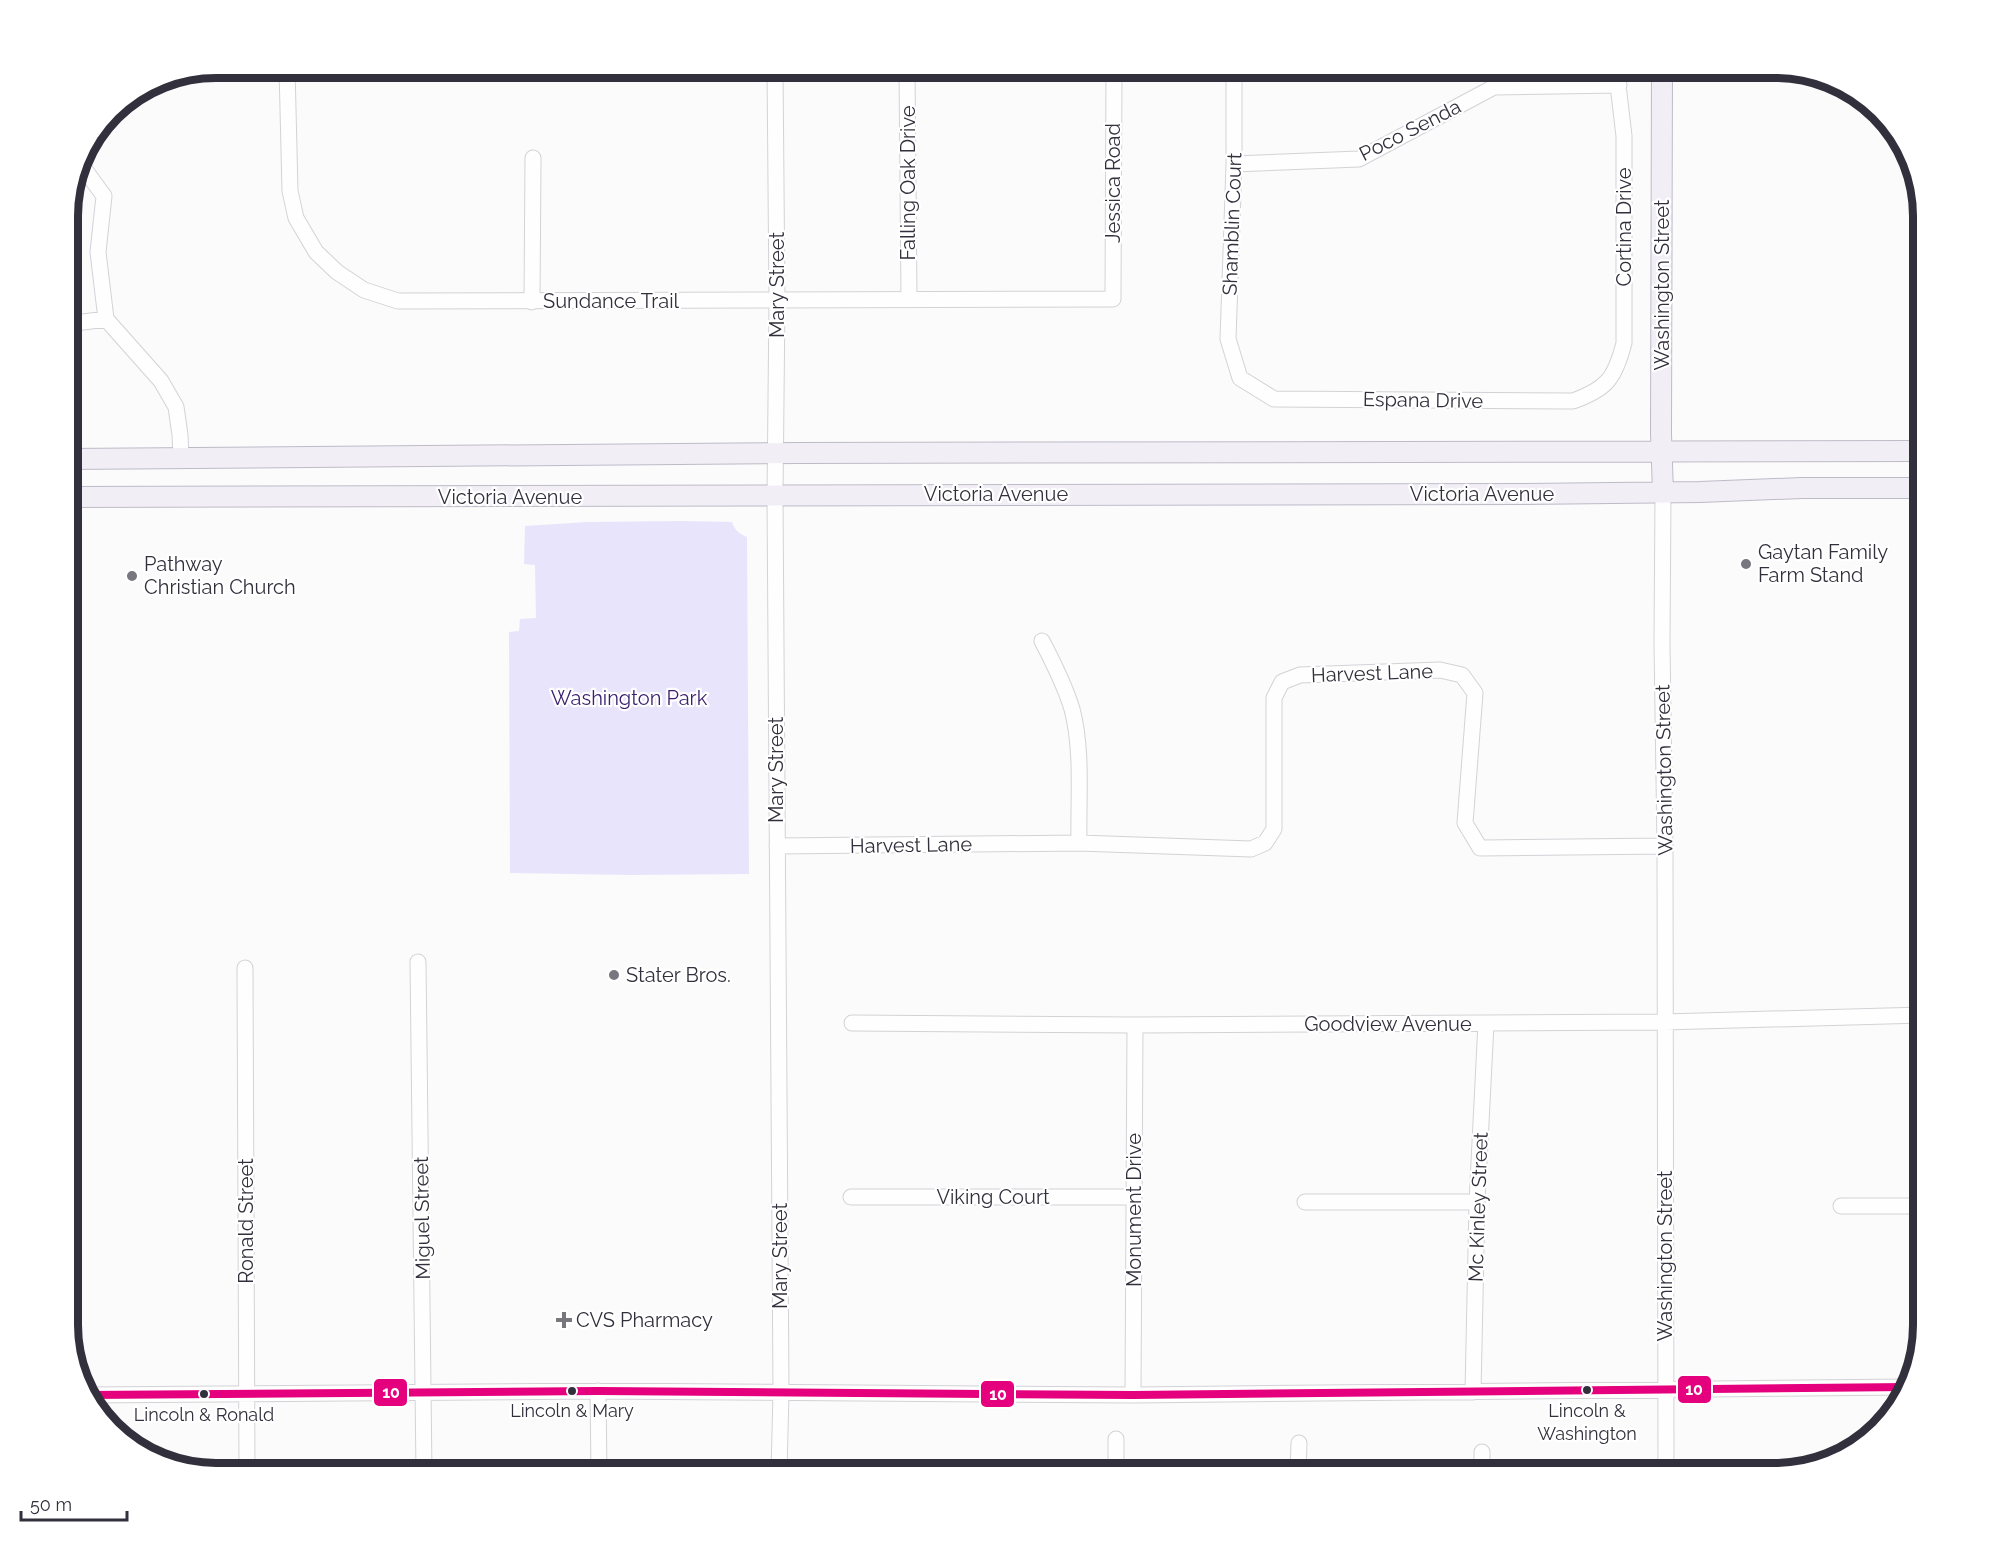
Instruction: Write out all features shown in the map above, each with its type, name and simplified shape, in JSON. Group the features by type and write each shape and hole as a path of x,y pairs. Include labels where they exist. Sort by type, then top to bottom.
{"main road":[{"name":"Washington Street","path":"1662,78 1663,493"},
{"name":"Victoria Avenue","path":"78,459 775,454 1913,451"},
{"name":"Victoria Avenue","path":"78,497 1663,493 1802,488 1913,488"}],"street":[{"name":"Sundance Trail","path":"287,78 290,191 296,218 316,252 337,272 364,290 398,301 1113,299"},
{"name":"Mary Street","path":"775,78 777,301 775,496 781,1392 779,1463"},
{"name":"Falling Oak Drive","path":"907,78 909,299"},
{"name":"Jessica Road","path":"1113,299 1114,78"},
{"name":"Shamblin Court","path":"1234,78 1234,164 1228,339 1240,378"},
{"name":"Cortina Drive","path":"1606,383 1618,367 1624,343 1624,136 1618,78"},
{"name":"Poco Senda","path":"1234,164 1359,159 1494,87 1619,86"},
{"path":"532,302 533,158"},
{"path":"86,171 104,196 98,252 106,319 161,381 176,407 181,459"},
{"path":"78,323 106,319"},
{"name":"Espana Drive","path":"1240,378 1274,399 1573,401 1591,394 1606,383"},
{"name":"Washington Street","path":"1663,493 1666,1463"},
{"path":"1042,641 1072,708 1078,750 1078,843"},
{"name":"Harvest Lane","path":"777,846 1078,843 1251,849 1265,843 1274,829 1274,698 1282,682 1300,675 1440,670 1462,675 1475,693 1465,823 1479,848 1665,846"},
{"name":"Miguel Street","path":"418,962 424,1463"},
{"name":"Ronald Street","path":"245,968 247,1463"},
{"name":"Goodview Avenue","path":"852,1023 1135,1025 1664,1022 1913,1015"},
{"name":"Mc Kinley Street","path":"1473,1392 1486,1023"},
{"name":"Monument Drive","path":"1133,1395 1135,1025"},
{"name":"Viking Court","path":"851,1197 1134,1197"},
{"path":"1305,1202 1478,1202"},
{"path":"1841,1206 1913,1206"},
{"path":"98,1395 598,1391 1133,1395 1473,1392 1530,1389 1898,1387"},
{"path":"598,1391 599,1463"},
{"path":"1116,1439 1116,1463"},
{"path":"1299,1443 1299,1463"},
{"path":"1482,1452 1482,1463"}],"green space":[{"name":"Washington Park","path":"587,522 732,522 742,535 747,537 749,874 510,873 509,632 519,631 520,619 536,618 535,565 524,564 525,526"}],"transit line":[{"name":"10","path":"98,1395 598,1391 1133,1395 1898,1387"}],"place":[{"name":"Gaytan Family Farm Stand","path":"1746,564"},
{"name":"Pathway Christian Church","path":"132,576"},
{"name":"Stater Bros.","path":"614,975"},
{"name":"CVS Pharmacy","path":"564,1320"},
{"name":"Lincoln & Washington","path":"1587,1390"},
{"name":"Lincoln & Mary","path":"572,1391"},
{"name":"Lincoln & Ronald","path":"204,1394"}]}
